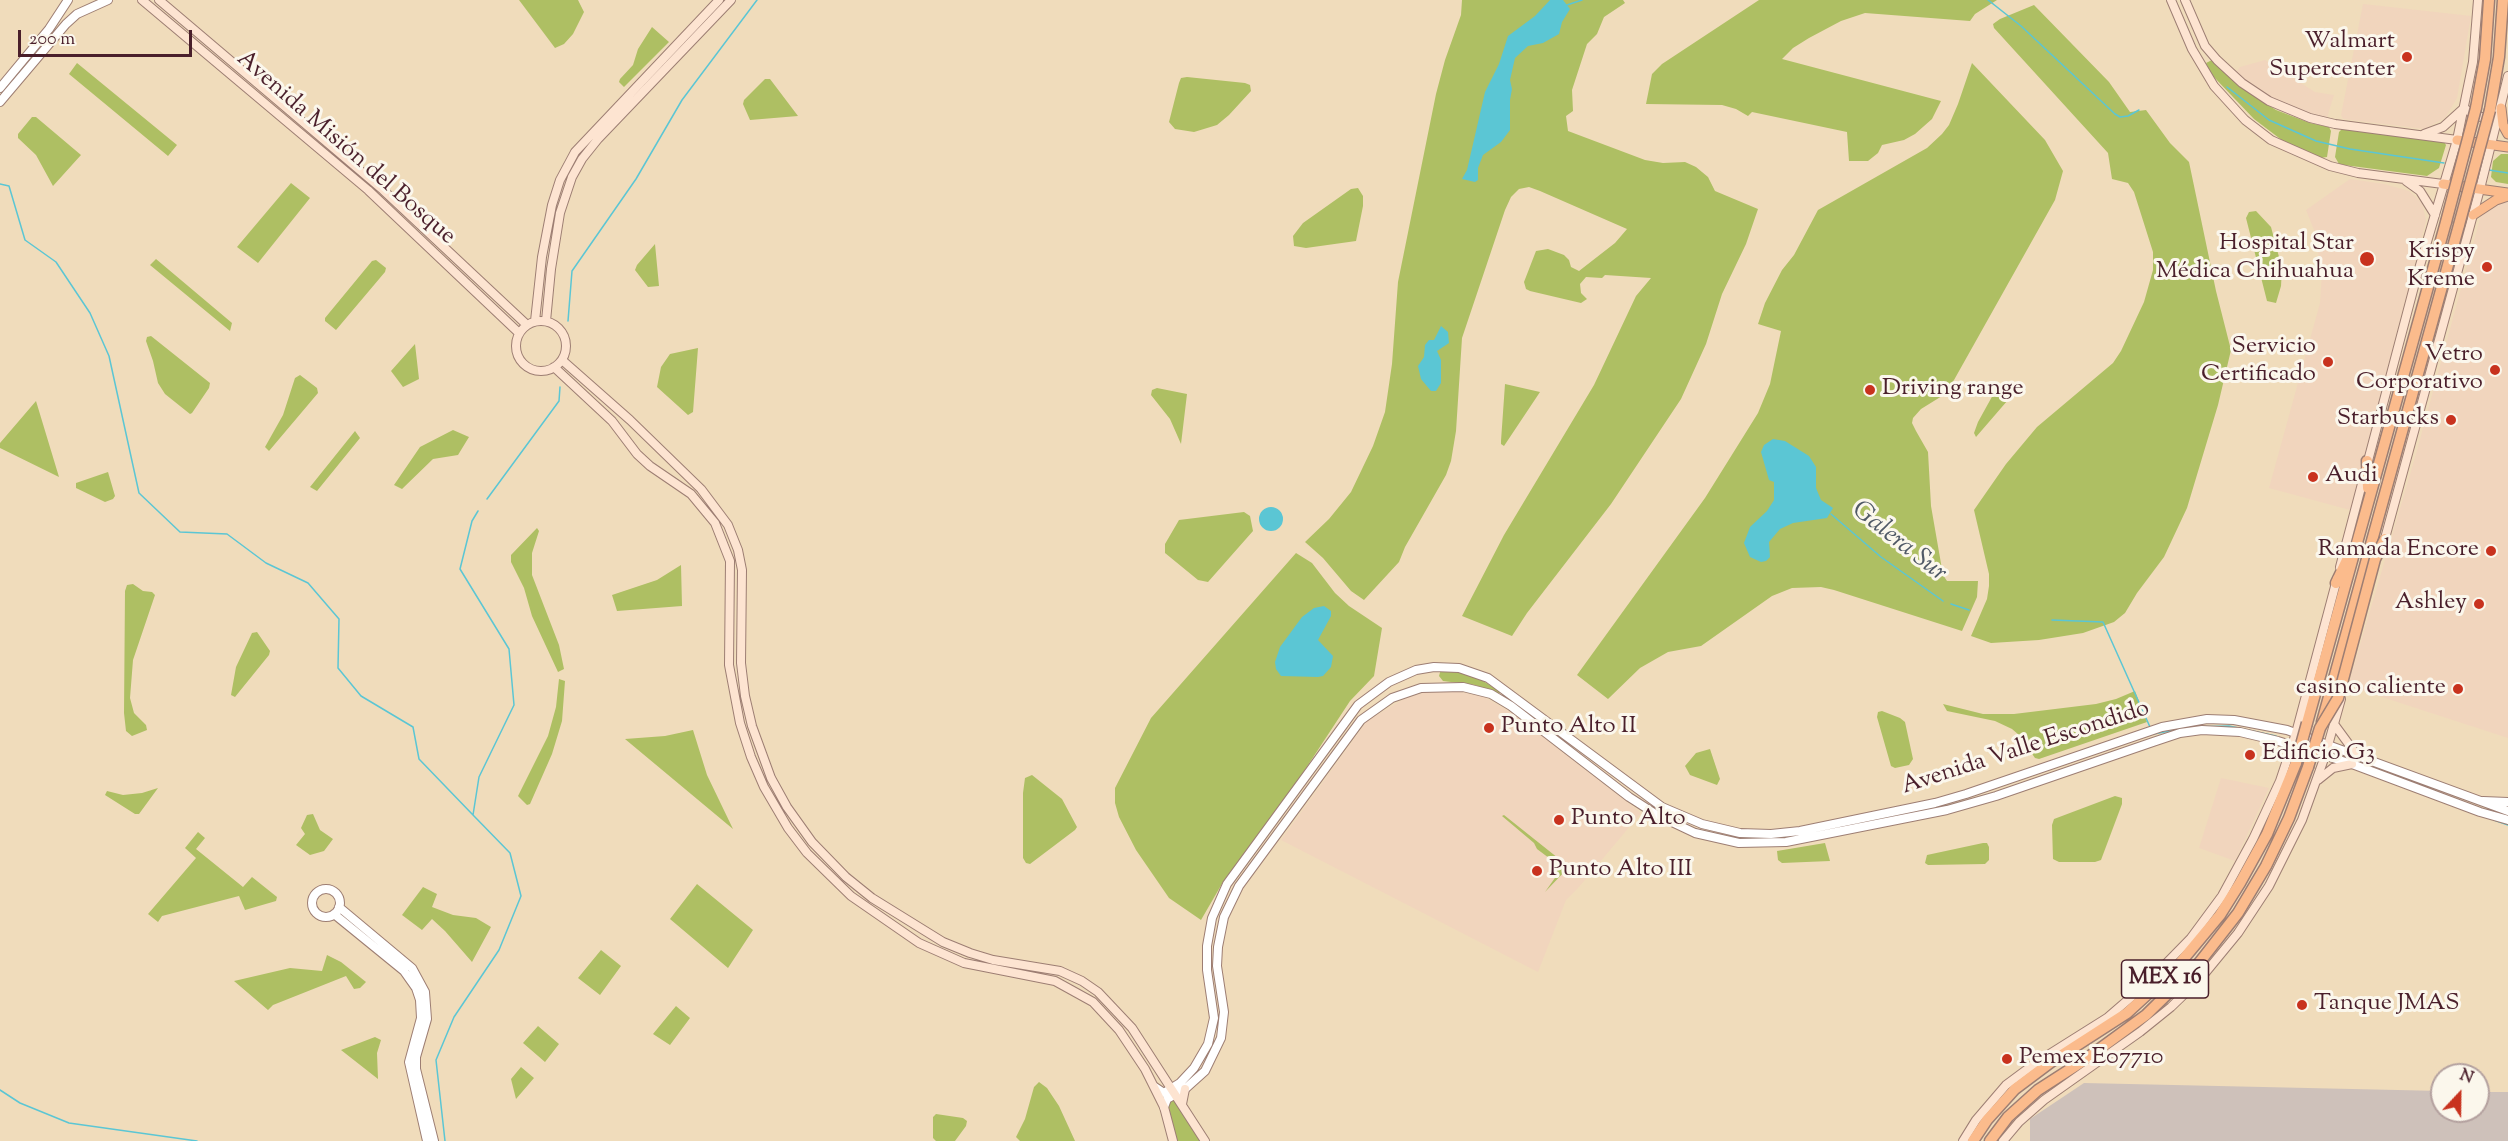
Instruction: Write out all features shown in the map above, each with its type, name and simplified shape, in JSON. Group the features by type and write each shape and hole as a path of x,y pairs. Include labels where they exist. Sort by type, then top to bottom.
{"highway":[{"name":"MEX 16","path":"1973,1141 1987,1120 2015,1089 2051,1062 2127,1013 2153,991 2220,915 2240,884 2271,826 2296,763 2446,222 2476,108 2487,48 2489,0"},
{"name":"MEX 16","path":"1990,1141 2008,1117 2038,1090 2099,1049 2164,999 2221,945 2266,866 2289,818 2320,728 2458,225 2496,112 2502,0"},
{"path":"2367,461 2369,499"},
{"path":"2334,724 2332,703 2343,654 2389,494 2389,478"},
{"path":"2336,583 2360,533"},
{"path":"2320,728 2338,698 2375,559 2385,538"}],"main road":[{"name":"Avenida Misión del Bosque","path":"142,0 376,197 519,333"},
{"name":"Avenida Misión del Bosque","path":"159,0 383,190 531,323"},
{"path":"546,321 560,213 572,177 582,159 598,139 719,0"},
{"path":"531,323 552,205 560,180 584,142 731,0"},
{"path":"2171,0 2192,50 2224,99 2255,128 2282,146 2330,166 2508,194"},
{"path":"2186,0 2205,46 2242,83 2269,101 2310,118 2336,124 2508,147"},
{"path":"1963,1141 1976,1120 2006,1085 2037,1062 2107,1018 2144,986 2191,938 2222,896 2271,802 2296,733 2367,461 2457,140 2477,33 2478,0"},
{"path":"2003,1141 2019,1122 2044,1100 2140,1032 2171,1007 2201,978 2221,945 2253,912 2302,820 2325,756 2361,632 2492,144 2496,112 2508,76"},
{"path":"2421,135 2443,127 2464,108"},
{"path":"2464,108 2476,116 2491,119 2496,112"},
{"path":"2496,112 2508,134"},
{"path":"2403,179 2420,192 2435,215"},
{"path":"2473,215 2508,194"},
{"path":"2426,247 2441,208 2451,203 2461,205 2465,208 2467,217 2458,251 2460,261"},
{"path":"546,321 560,329 565,336 566,352 554,368 544,371 536,370 523,364 516,352 516,339 519,333 531,323 546,321"},
{"path":"562,360 630,420 712,501 734,538 742,570 740,643 745,696 761,754 782,798 802,829 832,864 858,888 899,917 970,953 993,960 1050,969 1082,981 1103,996 1124,1019 1174,1091 1205,1141"},
{"path":"554,368 600,409 637,454 650,466 691,494 715,523 730,561 729,651 740,723 755,766 773,804 798,842 829,877 876,915 919,943 950,957 985,968 1055,981 1093,1002 1132,1047 1164,1107 1173,1141"},
{"path":"600,409 618,418 630,420"},
{"path":"2334,724 2356,754"},
{"path":"2316,782 2333,768 2352,764"},
{"path":"876,915 899,917"},
{"path":"1182,1105 1185,1089"}],"street":[{"path":"0,88 49,29 68,0"},
{"path":"0,102 66,24 77,14 108,0"},
{"name":"Avenida Valle Escondido","path":"1164,1107 1167,1099 1204,1053 1211,1034 1214,1018 1207,970 1207,946 1212,918 1221,895 1246,857 1358,705 1384,685 1407,672 1434,667 1459,668 1488,678 1629,797 1669,822 1710,837 1752,844 1812,838 1947,810 2153,741 2190,731 2240,732 2292,746 2352,764 2487,815 2508,820"},
{"name":"Avenida Valle Escondido","path":"1174,1091 1185,1089 1196,1081 1209,1065 1223,1031 1223,1002 1217,953 1220,930 1228,907 1256,861 1361,720 1402,693 1420,688 1463,687 1501,699 1662,807 1710,826 1758,834 1800,831 1945,800 2184,721 2234,720 2296,733 2508,811"},
{"path":"2477,801 2508,802"},
{"path":"326,889 334,891 339,898 339,907 334,914 322,916 315,912 312,904 316,894 326,889"},
{"path":"339,907 412,968 421,981 428,1000 428,1011 412,1062 434,1141"},
{"path":"334,914 404,971 416,988 420,1000 421,1018 412,1062 427,1141"},
{"path":"1165,1079 1174,1081 1184,1079"},
{"path":"1155,1087 1164,1093 1174,1091"}],"shaded area":[{"path":"2363,4 2471,16 2457,98 2445,118 2424,129 2343,119 2341,115"},
{"path":"2265,60 2315,92 2334,95 2327,118 2277,103 2235,74 2240,67"},
{"path":"2350,179 2384,184 2409,191 2422,203 2426,221 2350,510 2269,488 2320,303 2322,273 2314,230 2306,210"},
{"path":"2508,201 2508,738 2348,686 2416,454 2481,215 2497,203"},
{"name":"Punto Alto","path":"1429,691 1461,692 1484,697 1512,713 1641,813 1566,900 1538,972 1281,840 1367,721 1404,699"},
{"path":"2221,778 2269,788 2235,861 2199,848"},
{"path":"2084,1083 2430,1091 2430,1123 2490,1123 2490,1092 2508,1092 2508,1141 2030,1141 2030,1119"}],"green space":[{"path":"519,0 578,0 584,12 573,34 564,44 555,48"},
{"path":"1462,0 1623,0 1625,3 1604,17 1597,34 1587,44 1572,90 1573,111 1566,116 1568,131 1645,160 1663,163 1685,162 1696,167 1708,177 1715,191 1758,209 1746,244 1722,294 1706,344 1681,399 1611,504 1527,613 1512,636 1462,616 1504,535 1594,385 1636,296 1651,278 1605,275 1602,278 1586,277 1580,284 1581,293 1587,299 1581,303 1530,291 1526,289 1524,282 1536,251 1548,249 1564,255 1571,267 1579,271 1615,243 1627,229 1540,191 1529,187 1519,189 1511,197 1505,210 1462,338 1456,431 1451,461 1446,475 1405,547 1399,562 1364,600 1351,591 1323,558 1305,542 1329,519 1351,492 1373,446 1385,412 1392,364 1398,282 1436,94 1461,15"},
{"path":"1759,0 1997,0 1975,14 1970,21 1865,13 1841,21 1809,38 1793,48 1782,59 1941,101 1932,119 1915,134 1904,140 1882,145 1878,153 1868,161 1849,161 1847,132 1752,112 1748,116 1722,105 1646,104 1652,74 1662,64"},
{"path":"2034,5 2109,82 2130,112 2146,110 2170,143 2189,162 2231,350 2218,405 2187,508 2164,557 2125,613 2114,622 2083,633 2039,640 1991,643 1971,636 1987,599 1989,586 1989,574 1974,510 2006,464 2037,427 2113,363 2144,302 2153,270 2153,252 2134,192 2128,183 2112,179 2108,153 1994,28 1993,24 2000,19"},
{"path":"652,27 669,42 624,87 619,82 620,79 633,65 638,49"},
{"path":"2212,60 2260,100 2276,110 2310,123 2329,127 2331,131 2327,157 2320,158 2283,141 2254,119 2211,74 2206,63"},
{"path":"77,63 177,145 168,156 69,74"},
{"path":"1972,63 2045,140 2063,171 2055,200 1954,380 1942,396 1921,409 1913,418 1912,423 1928,452 1931,506 1943,575 1947,581 1978,581 1977,597 1962,631 1834,590 1821,587 1792,588 1772,596 1701,646 1668,652 1640,668 1608,699 1577,675 1705,498 1758,413 1770,384 1781,331 1758,324 1765,303 1782,270 1794,255 1818,210 1927,148 1942,134 1949,125 1958,104"},
{"path":"1181,78 1245,83 1250,85 1251,91 1217,125 1194,132 1175,129 1169,122"},
{"path":"765,79 770,79 798,116 750,120 743,104 744,100"},
{"path":"32,117 36,117 81,155 53,186 36,155 18,138 18,134"},
{"path":"2342,129 2444,142 2446,145 2439,168 2427,176 2344,165 2339,164 2335,157 2339,132"},
{"path":"2501,154 2508,154 2508,184 2496,182 2491,177 2493,161"},
{"path":"291,183 310,198 258,263 237,247"},
{"path":"1358,188 1363,196 1363,206 1356,241 1306,248 1294,246 1293,236 1303,223 1351,189"},
{"path":"2256,211 2271,227 2282,268 2281,286 2276,303 2267,301 2246,218 2249,212"},
{"path":"655,244 659,286 648,287 635,270"},
{"path":"156,259 232,323 230,331 150,265"},
{"path":"376,260 386,268 385,272 336,330 325,321 325,318 372,261"},
{"path":"151,336 210,383 192,413 190,414 165,394 158,383 146,341 147,337"},
{"path":"415,344 419,379 403,387 391,371"},
{"path":"698,348 693,412 688,415 657,387 661,367 670,354"},
{"path":"300,375 317,388 318,393 269,451 265,447 283,415 295,378"},
{"path":"1505,384 1540,392 1504,446 1501,441"},
{"path":"1999,384 2014,393 1976,437 1974,433 1978,422"},
{"path":"1157,388 1187,394 1181,444 1170,419 1151,395 1152,390"},
{"path":"36,401 59,477 0,448 0,443"},
{"path":"453,430 469,437 458,455 433,459 402,489 394,485 420,447"},
{"path":"355,431 360,438 317,491 310,487"},
{"path":"108,472 115,496 113,499 105,502 76,488 76,483"},
{"path":"1244,512 1250,516 1253,531 1208,582 1198,580 1165,553 1165,544 1179,520"},
{"path":"537,528 539,531 532,553 532,575 559,645 564,669 558,672 532,616 524,588 511,562 511,555"},
{"path":"1296,553 1312,563 1335,593 1349,606 1382,628 1374,676 1350,701 1291,791 1223,882 1201,920 1169,898 1136,850 1119,817 1115,803 1115,788 1151,718"},
{"path":"681,565 682,606 617,611 612,595 657,580"},
{"path":"133,584 155,595 133,660 130,698 134,713 146,725 147,730 132,736 126,731 124,713 125,591 127,585"},
{"path":"257,632 270,651 269,655 235,697 231,695 236,667 252,633"},
{"path":"1441,669 1452,669 1477,677 1502,693 1475,685 1443,681 1439,676"},
{"path":"559,679 565,681 562,721 552,754 530,804 527,805 518,796 548,736 556,707"},
{"path":"2135,691 2147,722 2039,759 2035,758 2012,729 1995,721 1947,711 1943,704 1983,714 2014,714 2096,704"},
{"path":"1882,711 1905,722 1913,759 1909,765 1895,768 1891,766 1877,717 1878,712"},
{"path":"693,730 707,775 733,829 625,739 665,736"},
{"path":"1710,749 1720,779 1717,785 1690,775 1685,766 1696,753"},
{"path":"1032,775 1062,799 1077,827 1030,864 1026,863 1023,858 1023,793 1025,778"},
{"path":"158,788 139,814 135,814 105,795 107,791 123,795"},
{"path":"2115,796 2122,798 2122,804 2101,860 2059,862 2053,859 2052,825 2054,819"},
{"path":"313,814 320,830 333,839 324,851 310,855 296,845 305,834 301,828 307,815"},
{"path":"1504,815 1568,866 1545,892 1557,875 1557,864 1537,849 1534,843 1502,816"},
{"path":"198,832 205,838 196,849 243,887 252,877 277,897 276,901 245,910 239,896 162,916 158,922 148,914 196,858 185,848"},
{"path":"1825,843 1830,861 1782,863 1778,860 1777,851"},
{"path":"1987,843 1989,847 1989,860 1985,864 1928,865 1925,863 1927,855"},
{"path":"697,884 753,930 728,968 670,919"},
{"path":"423,887 437,894 432,907 453,915 476,918 491,927 472,962 432,919 422,930 402,915"},
{"path":"601,950 621,966 600,995 578,978"},
{"path":"327,955 341,962 366,982 360,988 354,989 346,976 273,1005 268,1010 234,981 290,968 322,971"},
{"path":"676,1006 690,1018 670,1045 653,1034"},
{"path":"538,1026 559,1044 545,1062 523,1043"},
{"path":"375,1037 381,1040 377,1053 378,1079 341,1050"},
{"path":"521,1067 534,1078 516,1099 511,1079"},
{"path":"1039,1082 1047,1088 1059,1106 1075,1141 1020,1141 1016,1137 1025,1119 1034,1087"},
{"path":"1173,1099 1200,1141 1176,1141 1168,1103"},
{"path":"936,1114 963,1118 967,1121 955,1141 936,1141 933,1138 933,1117"}],"water":[{"path":"1550,0 1563,0 1570,9 1562,22 1559,34 1543,43 1528,46 1515,58 1510,80 1512,89 1510,130 1501,142 1483,155 1478,168 1478,180 1475,182 1462,179 1467,170 1485,92 1499,64 1508,36 1535,16"},
{"path":"1441,326 1448,332 1449,343 1437,351 1441,360 1441,383 1436,391 1431,391 1421,379 1418,366 1424,357 1425,345 1429,340 1434,340"},
{"path":"1773,439 1785,441 1809,456 1816,467 1816,488 1821,500 1833,508 1827,518 1793,523 1780,529 1769,542 1770,557 1761,562 1750,557 1744,543 1750,527 1767,511 1774,500 1774,482 1769,480 1761,452 1764,445"},
{"path":"1271,507 1280,510 1283,519 1280,528 1271,531 1262,528 1259,519 1262,510"},
{"path":"1324,606 1331,611 1331,616 1318,640 1333,656 1331,667 1323,676 1318,677 1281,676 1276,669 1275,662 1280,647 1302,617 1314,608"}],"waterway":[{"path":"568,321 572,271 636,179 682,100 757,0"},
{"path":"1567,5 1582,0"},
{"path":"1988,0 2021,26 2115,114 2120,117 2128,116 2139,110"},
{"path":"2227,87 2269,120 2316,141 2350,149 2444,163"},
{"path":"2489,170 2508,173"},
{"path":"0,184 9,186 25,240 56,262 90,313 109,356 139,493 180,532 227,534 266,563 308,583 339,619 338,668 361,696 413,727 419,759 473,815"},
{"path":"487,499 559,401 560,387"},
{"path":"445,1141 436,1060 454,1017 499,950 521,896 510,853 473,815 479,777 514,705 509,649 460,569 472,521 478,511"},
{"name":"Galera Sur","path":"1831,514 1881,557 1943,601"},
{"name":"Galera Sur","path":"1951,604 1969,610"},
{"name":"Galera Sur","path":"2052,620 2103,622 2150,727"},
{"name":"Galera Sur","path":"2153,734 2193,727 2229,726 2276,736"},
{"name":"Galera Sur","path":"2494,820 2508,825"},
{"path":"0,1090 20,1103 69,1123 197,1141"}],"place":[{"name":"Walmart Supercenter","path":"2407,57"},
{"name":"Hospital Star Médica Chihuahua","path":"2367,259"},
{"name":"Krispy Kreme","path":"2487,267"},
{"name":"Servicio Certificado","path":"2328,362"},
{"name":"Vetro Corporativo","path":"2495,370"},
{"name":"Driving range","path":"1870,390"},
{"name":"Starbucks","path":"2451,420"},
{"name":"Audi","path":"2313,477"},
{"name":"Ramada Encore","path":"2491,551"},
{"name":"Ashley","path":"2479,604"},
{"name":"casino caliente","path":"2458,689"},
{"name":"Punto Alto II","path":"1489,728"},
{"name":"Edificio G3","path":"2250,755"},
{"name":"Punto Alto","path":"1559,820"},
{"name":"Punto Alto III","path":"1537,871"},
{"name":"Tanque JMAS","path":"2302,1005"},
{"name":"Pemex E07710","path":"2007,1059"}]}
